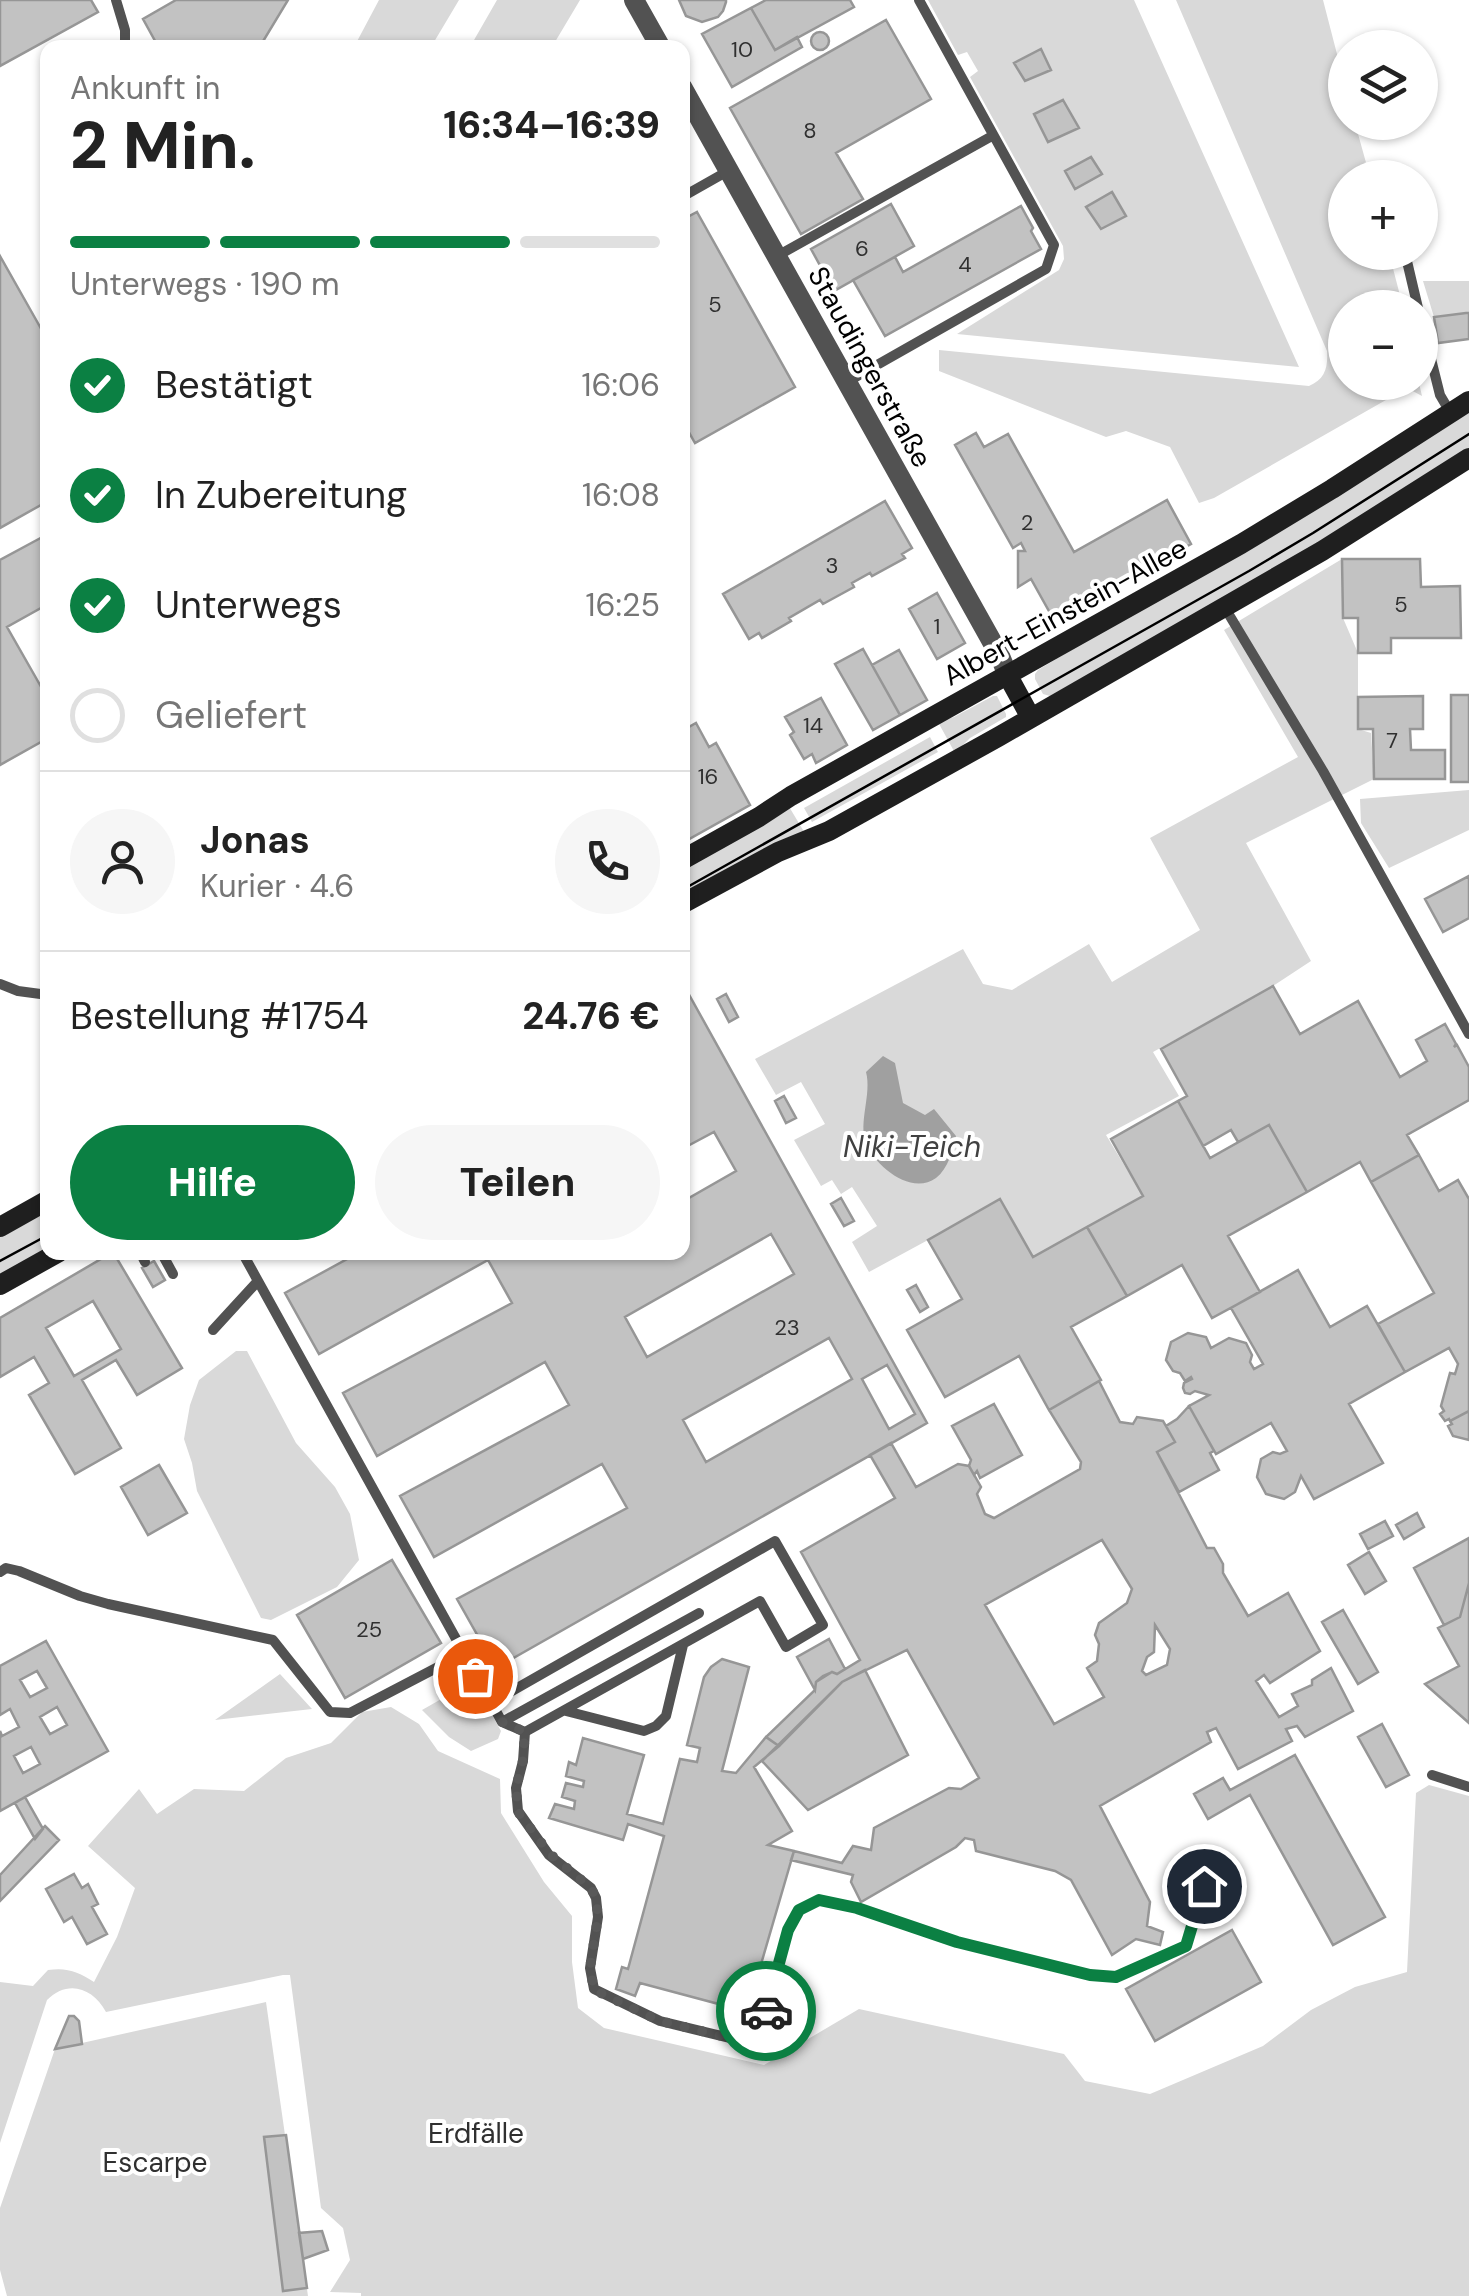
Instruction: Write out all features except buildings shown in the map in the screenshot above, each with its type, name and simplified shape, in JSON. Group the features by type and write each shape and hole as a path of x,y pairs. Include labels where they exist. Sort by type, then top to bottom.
{"street":[{"path":"634,0 656,40"},
{"name":"Staudingerstraße","path":"690,101 1008,676"},
{"name":"Albert-Einstein-Allee","path":"690,856 1269,528 1469,401"},
{"path":"690,900 778,852 825,834 1031,718 1322,552 1469,458"},
{"path":"1008,676 1031,718"},
{"path":"0,1227 40,1204"},
{"path":"0,1285 44,1260"}],"lane":[{"path":"116,0 125,40"},
{"path":"847,382 1046,269 1054,245 919,0"},
{"path":"777,256 992,136"},
{"path":"690,193 729,171"},
{"path":"1438,387 1450,413"},
{"path":"1225,608 1322,770 1469,1034"},
{"path":"0,984 40,995"},
{"path":"165,1260 173,1274"},
{"path":"246,1260 502,1722 525,1732"},
{"path":"213,1330 258,1282"},
{"path":"491,1703 774,1542 823,1626 786,1648 760,1601 525,1732"},
{"path":"0,1572 6,1568 20,1570 108,1604 273,1640 330,1712 339,1714 350,1714 463,1654"},
{"path":"502,1722 698,1613"},
{"path":"565,1711 644,1731 656,1726 666,1716 683,1646"},
{"path":"525,1732 516,1788 518,1812 550,1854 591,1888 596,1898 598,1917 590,1968 594,1990 660,2021 714,2035 746,2042 757,2031 788,1930 799,1910 819,1900 857,1908 957,1942 1090,1975 1116,1977 1186,1946 1204,1886"},
{"path":"1432,1775 1469,1787"}],"green space":[{"path":"379,0 459,0 435,40 358,40"},
{"path":"497,0 580,0 556,40 474,40"},
{"path":"928,0 1134,0 1299,367 957,334 1059,270 1064,259 1063,246 970,77 978,71 967,52 958,55"},
{"path":"1176,0 1323,0 1331,30 1328,140 1360,140 1365,160 1328,160 1328,270 1393,270 1399,290 1328,290 1328,400 1386,400 1199,503 1170,447 1126,431 1106,437 939,371 939,350 1309,386 1322,376 1327,351"},
{"path":"1423,281 1469,281 1469,313 1438,317 1438,290 1426,290"},
{"path":"1469,408 1469,449 1318,546 1050,696 1043,694 1035,679 1038,670"},
{"path":"1342,559 1343,618 1358,653 1358,729 1371,733 1374,779 1246,843 1311,961 1153,1052 1179,1096 1106,1135 1143,1196 1033,1257 928,1240 869,1272 852,1242 877,1226 852,1187 841,1194 832,1180 821,1186 794,1140 825,1124 801,1082 776,1095 755,1059 963,949 983,984 1012,990 1089,944 1112,982 1200,930 1150,838 1298,757 1224,630"},
{"path":"997,696 1006,717 970,738 955,753 938,722"},
{"path":"930,737 938,752 812,822 804,808"},
{"path":"1469,790 1469,830 1389,868 1361,823 1360,799"},
{"path":"788,805 806,835 690,894 690,862"},
{"path":"40,1212 40,1255 0,1278 0,1234"},
{"path":"236,1351 247,1351 296,1443 335,1487 350,1514 359,1560 337,1587 271,1620 261,1618 197,1491 184,1439 199,1380"},
{"path":"280,1674 312,1709 215,1720"},
{"path":"473,1681 501,1731 498,1739 471,1751 449,1737 422,1710"},
{"name":"Erdfälle","path":"391,1707 419,1724 438,1751 500,1779 501,1813 544,1882 572,1916 578,2008 604,2028 764,2065 859,2009 1064,2054 1085,2081 1150,2094 1263,2046 1311,2010 1355,1987 1407,1972 1416,1793 1429,1785 1469,1796 1469,2296 361,2296 330,2292 350,2260 343,2228 321,2208 290,1975 106,2012 94,1997 80,1989 55,1994 47,2000 0,2143 0,1982 33,1986 48,1970 61,1969 94,1982 117,1937 135,1888 88,1846 139,1789 157,1814 194,1789 244,1791 286,1758 331,1743 362,1712"},
{"name":"Escarpe","path":"266,2002 308,2296 7,2296 0,2270 0,2208 55,2049"}],"water":[{"name":"Niki-Teich","path":"883,1056 895,1063 903,1103 925,1115 934,1109 956,1136 944,1170 926,1183 895,1176 877,1161 866,1143 866,1072"}],"tram line":[{"path":"690,885 1249,571 1469,434"},
{"path":"0,1261 40,1239"}],"way so far":[{"path":"475,1676 502,1722 525,1732 516,1788 518,1812 550,1854 591,1888 596,1898 598,1917 590,1968 594,1990 660,2021 746,2042 762,2024 766,2011"}],"route":[{"path":"766,2011 788,1930 799,1910 819,1900 857,1908 957,1942 1090,1975 1116,1977 1186,1946 1204,1886"}]}
